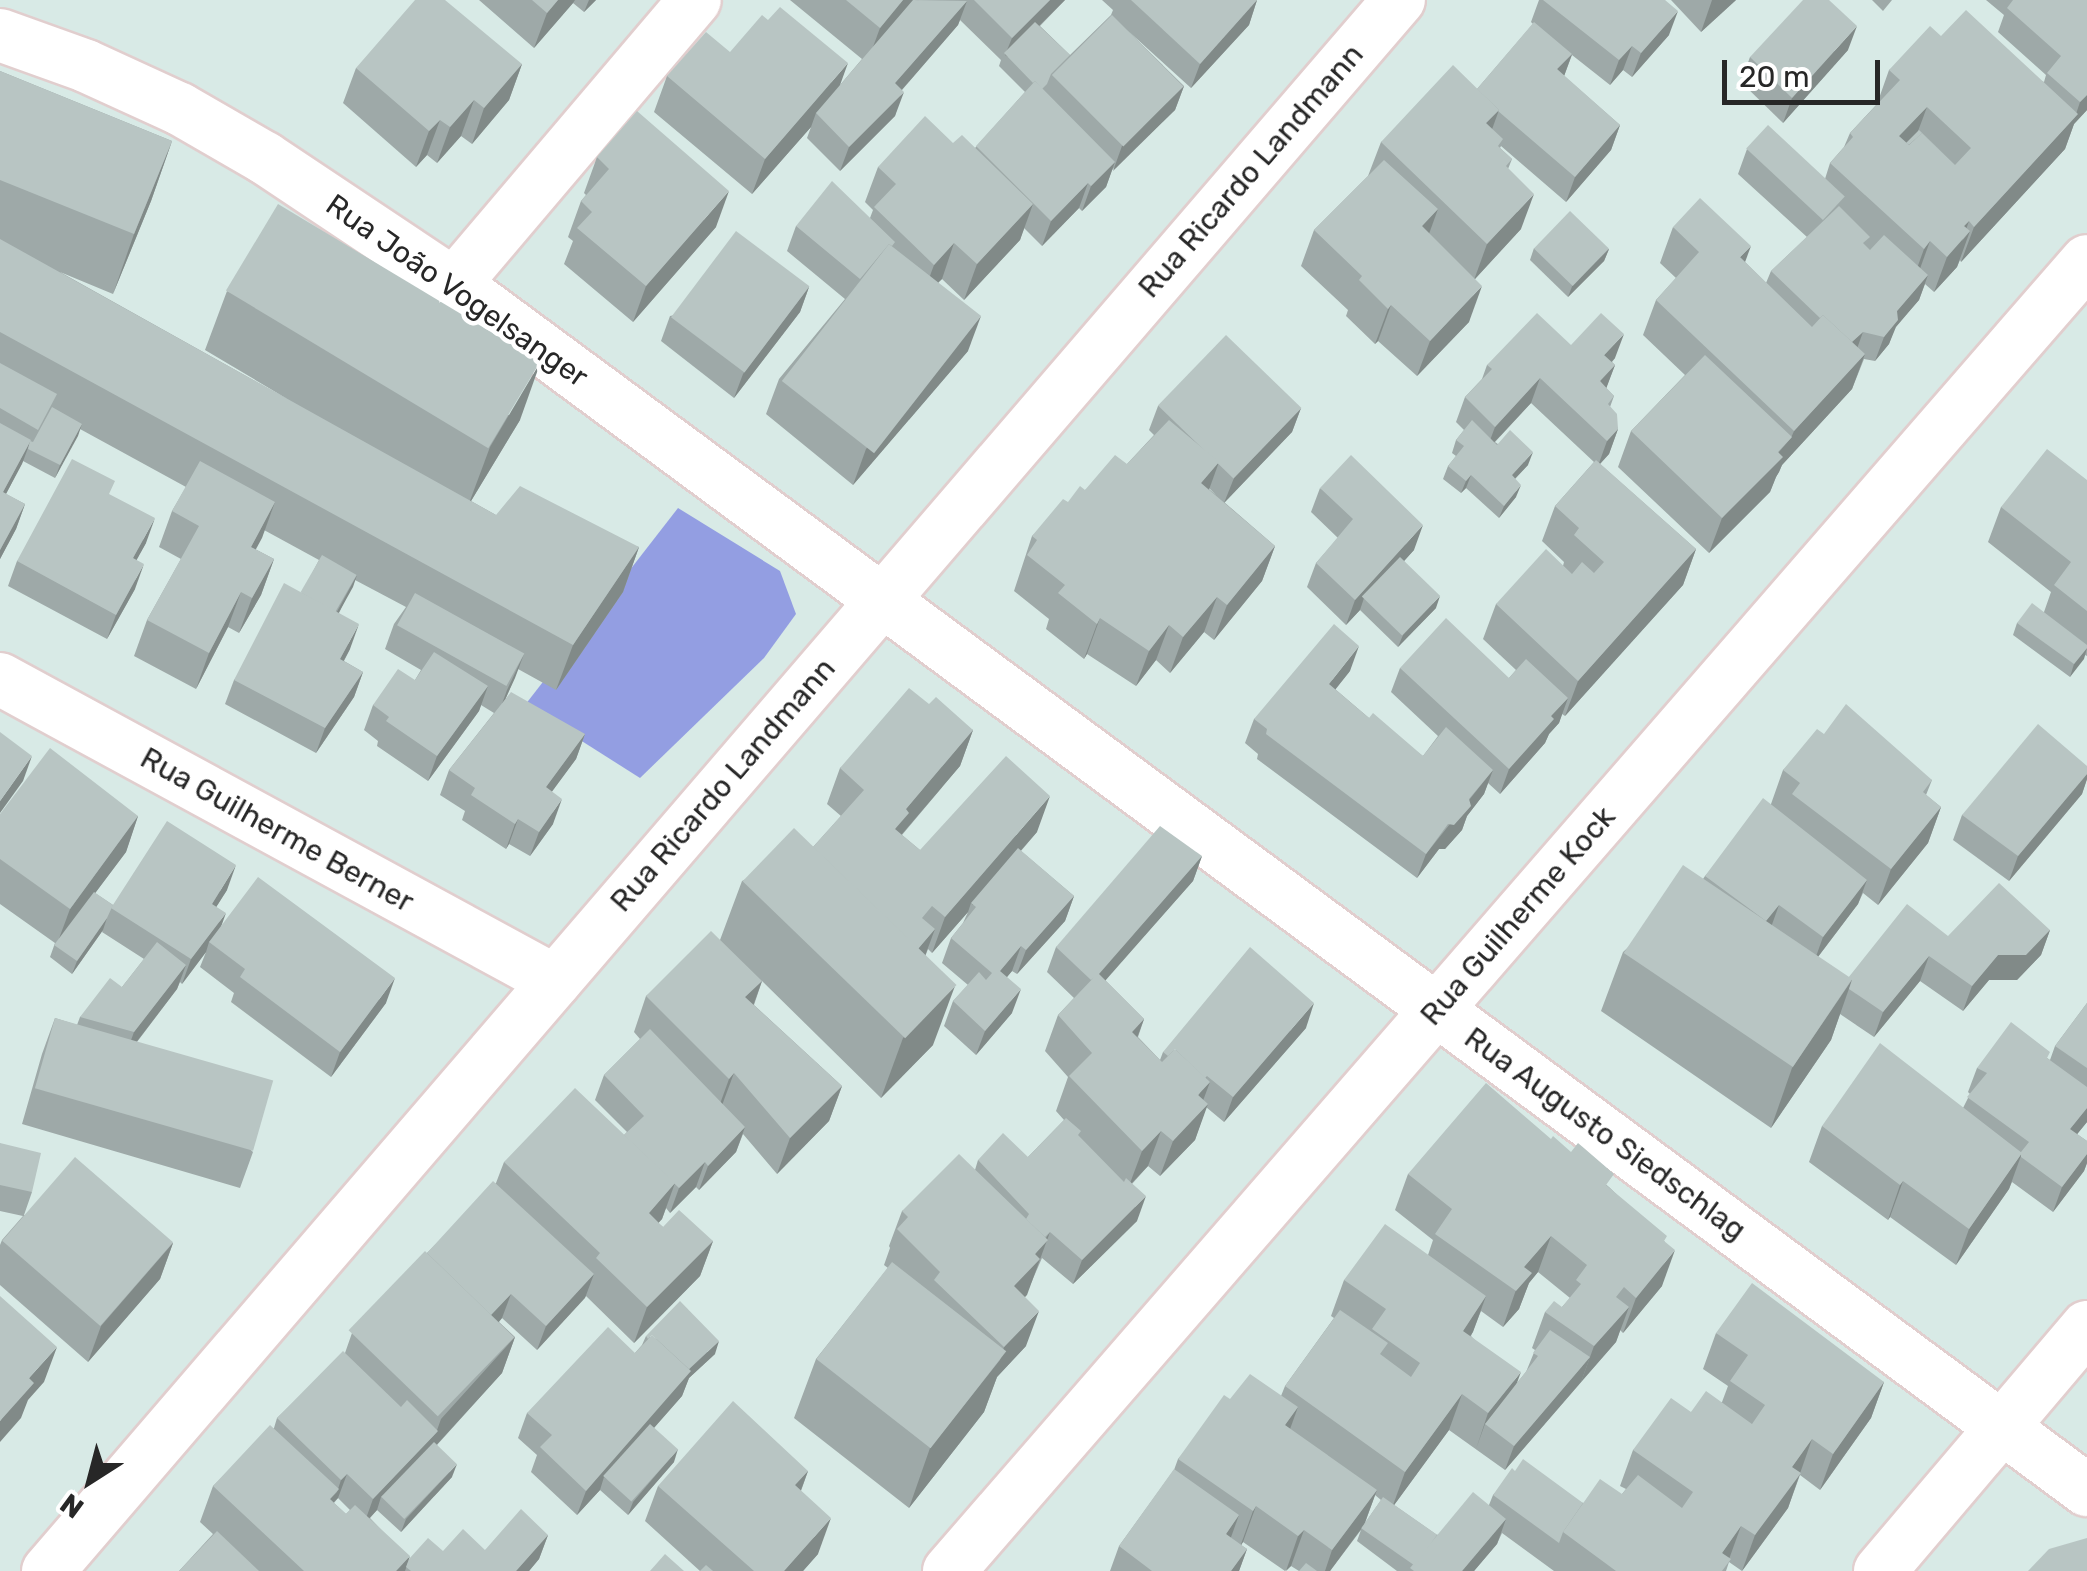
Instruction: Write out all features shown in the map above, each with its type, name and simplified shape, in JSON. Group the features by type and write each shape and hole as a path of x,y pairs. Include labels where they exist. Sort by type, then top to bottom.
{"street":[{"path":"454,284 695,0"},
{"name":"Rua Ricardo Landmann","path":"48,1571 1399,0"},
{"name":"Rua João Vogelsanger","path":"0,34 86,66 180,109 323,196 454,284 882,600"},
{"name":"Rua Guilherme Kock","path":"949,1571 2087,261"},
{"name":"Rua Augusto Siedschlag","path":"882,600 2087,1490"},
{"name":"Rua Guilherme Berner","path":"0,678 555,981"},
{"path":"1880,1571 2087,1326"}],"shaded area":[{"path":"678,508 780,571 796,614 764,658 640,778 525,705"}],"building":[{"path":"415,0 445,0 522,64 484,108 474,100 450,127 440,120 429,131 356,68"},
{"path":"532,0 558,0 547,13"},
{"path":"846,0 903,0 880,28"},
{"path":"913,0 967,1 895,83 904,92 849,147 816,113"},
{"path":"974,0 1050,0 1012,38"},
{"path":"1131,0 1257,0 1200,64"},
{"path":"1543,0 1665,0 1678,11 1641,53 1632,46 1619,60"},
{"path":"1803,0 1829,0 1857,26 1792,98 1750,57"},
{"path":"2013,0 2087,0 2087,95 2080,102 2047,73 2061,56 2007,8"},
{"path":"780,7 848,63 765,159 667,76 706,32 730,52 762,15 768,20"},
{"path":"1966,10 2078,114 1974,227 1969,221 1964,226 1970,231 1947,257 1930,241 1924,249 1830,163 1853,137 1850,133 1900,80 1889,70 1930,26 1941,36","holes":["1927,107 1971,148 1955,165 1922,133 1909,145 1899,136"]},
{"path":"1112,15 1183,86 1123,147 1052,75"},
{"path":"1035,22 1070,55 1042,89 1004,53"},
{"path":"1534,22 1572,54 1557,69 1620,125 1575,177 1477,89"},
{"path":"1453,65 1499,110 1486,123 1503,139 1498,146 1512,159 1506,166 1534,194 1487,244 1381,142"},
{"path":"0,71 172,141 134,234 0,180"},
{"path":"1035,81 1115,162 1051,221 976,146"},
{"path":"637,111 729,191 646,286 577,228 592,212 581,201 609,169 597,157"},
{"path":"925,116 953,143 962,135 1033,204 977,264 954,243 934,265 874,207 896,184 878,167"},
{"path":"1768,125 1845,197 1823,220 1746,148"},
{"path":"1919,130 1955,164 1922,133 1909,145 1906,143"},
{"path":"1384,160 1438,209 1422,226 1482,286 1430,341 1391,305 1388,309 1359,280 1362,276 1314,230"},
{"path":"832,181 895,242 860,279 796,226"},
{"path":"1700,198 1751,246 1740,257 1812,327 1823,315 1865,354 1794,431 1656,300 1699,252 1673,227"},
{"path":"278,204 540,362 488,448 226,291"},
{"path":"1839,206 1870,237 1863,243 1870,250 1884,235 1928,275 1897,311 1898,320 1884,337 1863,332 1852,342 1823,315 1820,318 1771,271"},
{"path":"1570,211 1609,249 1573,286 1534,248"},
{"path":"736,231 809,286 744,373 671,317"},
{"path":"0,239 496,515 520,486 639,547 573,645 0,332"},
{"path":"889,244 981,316 874,453 782,381"},
{"path":"1537,313 1571,345 1601,313 1624,334 1604,355 1615,365 1600,381 1614,396 1608,404 1617,414 1618,429 1607,441 1540,378 1495,427 1465,397 1492,369 1487,365"},
{"path":"1226,335 1302,408 1233,478 1158,405"},
{"path":"1705,355 1792,437 1778,452 1783,457 1722,518 1631,431"},
{"path":"0,363 57,394 38,430 0,408"},
{"path":"52,407 82,424 60,465 28,449"},
{"path":"1169,420 1219,462 1201,483 1275,546 1227,605 1217,597 1183,637 1169,625 1149,651 1100,618 1097,624 1058,593 1065,585 1027,555 1037,540 1032,536 1063,499 1068,502 1080,486 1085,490 1115,455 1127,464"},
{"path":"1472,420 1497,445 1510,430 1533,452 1512,475 1521,485 1504,506 1471,475 1466,481 1448,466 1464,446 1456,440"},
{"path":"0,423 31,440 3,492 25,504 0,550"},
{"path":"2047,449 2087,480 2087,611 2054,585 2071,562 2001,507"},
{"path":"1351,455 1423,525 1355,600 1316,563 1353,519 1320,488"},
{"path":"72,459 115,481 109,494 155,518 133,558 144,564 116,615 17,561"},
{"path":"1596,460 1696,549 1578,681 1496,604 1546,549 1572,574 1582,562 1594,573 1604,562 1574,535 1579,528 1555,506"},
{"path":"200,461 275,502 251,547 274,559 252,598 241,592 209,653 147,620 199,526 172,511"},
{"path":"322,555 357,575 335,612 300,592"},
{"path":"1400,557 1440,596 1402,635 1362,597"},
{"path":"284,583 359,624 340,659 363,672 325,728 234,680"},
{"path":"415,593 524,654 506,686 397,625"},
{"path":"2032,603 2087,645 2074,664 2017,623"},
{"path":"1446,618 1509,678 1526,659 1568,698 1509,769 1400,668"},
{"path":"1334,624 1359,646 1329,684 1369,718 1373,713 1423,756 1446,727 1493,770 1469,799 1471,806 1454,825 1448,824 1426,854 1266,734 1267,729 1254,719"},
{"path":"434,652 488,686 437,756 386,721 389,717 373,705 398,669 415,680"},
{"path":"909,688 929,704 936,697 973,730 906,809 909,813 895,829 920,850 1006,756 1050,796 945,917 932,906 922,918 935,929 918,949 813,847 864,790 840,768"},
{"path":"511,692 585,734 546,787 562,799 539,832 518,819 515,824 471,795 475,788 449,770"},
{"path":"1846,704 1932,780 1923,792 1941,807 1891,869 1792,794 1800,783 1783,770 1817,729 1824,734"},
{"path":"2038,724 2087,766 2087,774 2018,856 1962,815"},
{"path":"0,732 32,756 0,801"},
{"path":"50,748 138,816 70,909 0,859 0,814"},
{"path":"1763,798 1867,880 1823,937 1779,905 1766,921 1705,876"},
{"path":"167,821 236,865 212,904 226,913 191,959 111,908"},
{"path":"1160,826 1202,856 1091,980 1056,947"},
{"path":"794,828 957,985 905,1038 743,881"},
{"path":"1018,848 1074,896 1026,950 1021,946 1000,971 1021,989 985,1031 953,1001 979,972 986,980 992,973 951,938 976,907 971,903"},
{"path":"1683,865 1852,979 1793,1067 1624,953"},
{"path":"258,877 395,978 340,1052 240,977 245,969 209,942"},
{"path":"1999,883 2050,930 2026,955 1998,955 1972,986 1929,956 1883,1012 1849,989 1852,980 1848,978 1907,904 1948,936"},
{"path":"94,892 113,905 77,961 54,945"},
{"path":"711,931 762,981 745,997 842,1086 790,1138 734,1073 729,1079 646,996"},
{"path":"157,942 186,965 134,1032 80,1017 110,978 122,987"},
{"path":"1250,947 1314,1003 1233,1097 1205,1078 1175,1049 1168,1056 1163,1052"},
{"path":"1098,973 1144,1019 1132,1032 1162,1062 1175,1049 1210,1082 1198,1095 1208,1104 1173,1141 1161,1131 1142,1151 1069,1076 1092,1053 1058,1015"},
{"path":"2087,1003 2087,1068 2055,1046"},
{"path":"55,1018 273,1081 253,1151 35,1088"},
{"path":"2011,1022 2050,1052 2047,1058 2087,1087 2087,1108 2070,1129 2087,1141 2087,1154 2062,1187 2021,1157 2029,1142 1967,1097 1987,1073 1977,1068"},
{"path":"650,1029 745,1127 708,1166 705,1162 679,1188 624,1135 644,1116 604,1075"},
{"path":"1880,1043 2022,1153 1969,1229 1903,1181 1900,1185 1822,1126"},
{"path":"1486,1083 1551,1139 1553,1136 1571,1152 1578,1143 1614,1174 1606,1185 1667,1236 1664,1241 1675,1250 1636,1298 1624,1287 1616,1297 1629,1307 1594,1346 1545,1312 1554,1301 1562,1307 1581,1284 1576,1280 1587,1265 1551,1236 1524,1267 1532,1273 1516,1291 1435,1234 1452,1209 1408,1174"},
{"path":"575,1088 675,1183 649,1213 663,1227 679,1210 713,1241 647,1307 596,1258 600,1253 504,1162"},
{"path":"1066,1118 1124,1182 1126,1178 1146,1196 1082,1260 1050,1232 1045,1237 1026,1219 1029,1214 978,1160 1003,1133 1028,1157"},
{"path":"0,1143 41,1153 32,1192 0,1185"},
{"path":"959,1154 1048,1240 1035,1254 1040,1259 1014,1286 1039,1311 1004,1347 934,1280 940,1272 897,1229 908,1217 902,1211"},
{"path":"75,1157 173,1242 100,1326 2,1241"},
{"path":"493,1181 594,1274 546,1326 511,1294 491,1315 427,1253"},
{"path":"1385,1224 1486,1296 1463,1331 1521,1372 1488,1413 1462,1394 1405,1472 1285,1386 1340,1310 1388,1343 1380,1354 1411,1377 1420,1363 1372,1329 1386,1309 1344,1280"},
{"path":"425,1251 514,1337 438,1416 349,1330"},
{"path":"892,1262 1006,1351 931,1448 816,1359"},
{"path":"1752,1283 1884,1382 1833,1454 1812,1439 1792,1467 1801,1473 1755,1535 1741,1526 1722,1553 1731,1559 1722,1571 1616,1571 1563,1532 1600,1479 1622,1494 1638,1475 1682,1508 1693,1492 1633,1450 1671,1398 1691,1412 1706,1391 1752,1424 1765,1405 1730,1381 1748,1355 1716,1333"},
{"path":"0,1296 57,1347 29,1378 34,1383 0,1421"},
{"path":"680,1301 719,1341 689,1369 652,1335 648,1339 646,1336"},
{"path":"608,1327 635,1353 652,1335 691,1371 586,1491 540,1447 552,1435 527,1413"},
{"path":"1550,1330 1590,1357 1514,1446 1485,1424 1538,1356 1533,1353"},
{"path":"343,1351 401,1407 407,1400 438,1431 373,1499 347,1474 341,1480 277,1418"},
{"path":"1250,1374 1298,1407 1285,1425 1377,1490 1332,1550 1304,1530 1298,1536 1256,1506 1253,1511 1178,1459 1224,1395 1230,1399"},
{"path":"733,1401 808,1471 795,1485 831,1518 784,1571 754,1571 658,1486"},
{"path":"650,1424 678,1449 631,1501 603,1476"},
{"path":"270,1425 339,1489 330,1499 346,1514 355,1505 410,1556 396,1571 304,1571 213,1486"},
{"path":"434,1442 457,1464 404,1519 381,1497"},
{"path":"1523,1459 1583,1503 1559,1543 1493,1495"},
{"path":"1174,1469 1239,1515 1226,1534 1247,1549 1231,1571 1152,1571 1119,1546"},
{"path":"1473,1492 1506,1519 1462,1571 1410,1568"},
{"path":"1383,1497 1437,1535 1415,1566 1361,1528"},
{"path":"521,1509 548,1535 516,1571 411,1571 406,1567 428,1538 443,1551 463,1529 485,1550"},
{"path":"217,1531 259,1571 179,1571"},
{"path":"2087,1538 2087,1571 2028,1571 2049,1549"},
{"path":"665,1554 684,1571 650,1571"},
{"path":"1306,1563 1317,1571 1299,1571"}]}
